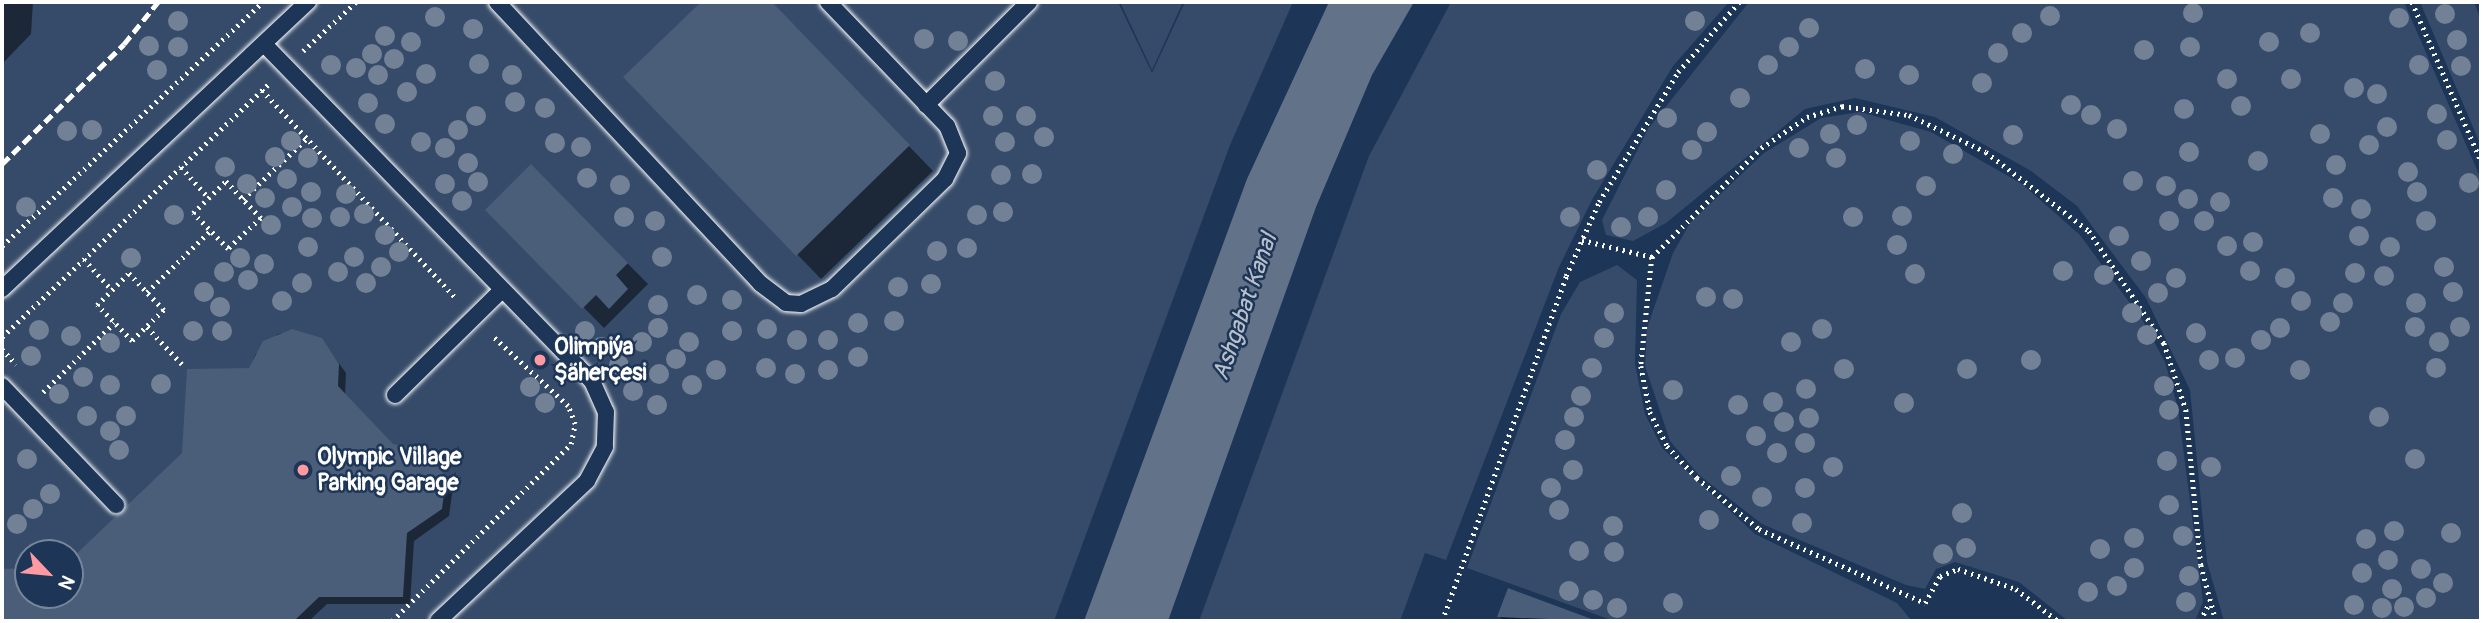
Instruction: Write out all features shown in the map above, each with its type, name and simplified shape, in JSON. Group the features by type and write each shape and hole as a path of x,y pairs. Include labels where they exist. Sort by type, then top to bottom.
{"lane":[{"path":"2,289 308,2"},
{"path":"498,2 761,284 786,303 831,289 954,168 956,138 828,2"},
{"path":"926,105 1029,2"},
{"path":"264,44 592,381 606,412 606,439 587,481 438,621"},
{"path":"395,395 502,290"},
{"path":"2,386 116,505"}],"path":[{"path":"2,246 263,2"},
{"path":"307,47 356,2"},
{"path":"1442,621 1582,240 1640,127 1739,2"},
{"path":"2412,2 2481,161"},
{"path":"2,337 262,90 455,291 454,302"},
{"path":"2058,621 2017,589 1958,569 1940,576 1925,603 1759,529 1697,478 1667,446 1643,378 1652,257 1761,148 1824,110 1885,108 1997,159 2089,231 2165,343 2186,410 2209,602 2216,621"},
{"path":"243,200 308,137"},
{"path":"181,167 209,198"},
{"path":"226,181 261,218 228,250 193,213 209,198 226,181"},
{"path":"147,292 210,231"},
{"path":"1582,240 1652,257"},
{"path":"83,259 112,290"},
{"path":"130,273 164,310 132,341 97,305 112,290 130,273"},
{"path":"43,392 114,323"},
{"path":"147,327 182,363"},
{"path":"392,621 572,444 575,424 568,406 502,339 485,338"},
{"path":"2200,621 2209,602"}],"shaded area":[{"name":"Olimpiýa Şäherçesi","path":"2,2 1118,2 1152,73 1185,2 1293,2 1230,145 1054,621 2,621"},
{"path":"1120,2 1183,2 1152,70"},
{"path":"1451,2 1729,2 1673,66 1593,198 1559,267 1446,560 1425,553 1400,621 1199,621 1369,156"},
{"path":"1749,2 2404,2 2481,179 2481,621 2224,621 2207,562 2190,390 2146,298 2077,206 2031,171 1935,117 1855,98 1805,109 1666,223 1633,241 1606,235 1602,220 1648,129"},
{"path":"2420,2 2474,2 2481,20 2481,146"},
{"path":"1860,112 1931,132 2022,184 2080,235 2143,321 2165,362 2178,408 2203,602 2195,621 2068,621 2019,582 1955,562 1936,569 1925,589 1906,585 1762,524 1699,475 1670,441 1645,366 1647,328 1673,253 1690,223 1764,153 1821,118"},
{"path":"1617,265 1637,280 1635,364 1645,414 1662,448 1755,534 1897,603 1912,621 1614,621 1467,568 1561,314 1580,282"}],"water":[{"name":"Ashgabat Kanal","path":"1329,2 1414,2 1372,75 1316,207 1168,621 1084,621 1247,179"}],"building":[{"path":"701,2 772,2 910,145 796,256 623,77"},
{"path":"531,164 628,263 616,275 628,289 609,309 596,295 582,309 485,210"},
{"name":"Olympic Village Parking Garage","path":"292,329 322,338 339,364 338,386 393,444 429,451 446,478 442,509 407,533 403,597 319,597 294,621 2,621 2,569 14,569 14,609 84,609 84,547 182,453 187,369 249,368 263,341"},
{"path":"1508,588 1597,621 1497,617"}],"railway":[{"path":"2,164 124,44 158,2"}],"place":[{"name":"Olimpiýa Şäherçesi","path":"540,360"},
{"name":"Olympic Village Parking Garage","path":"303,470"}]}
